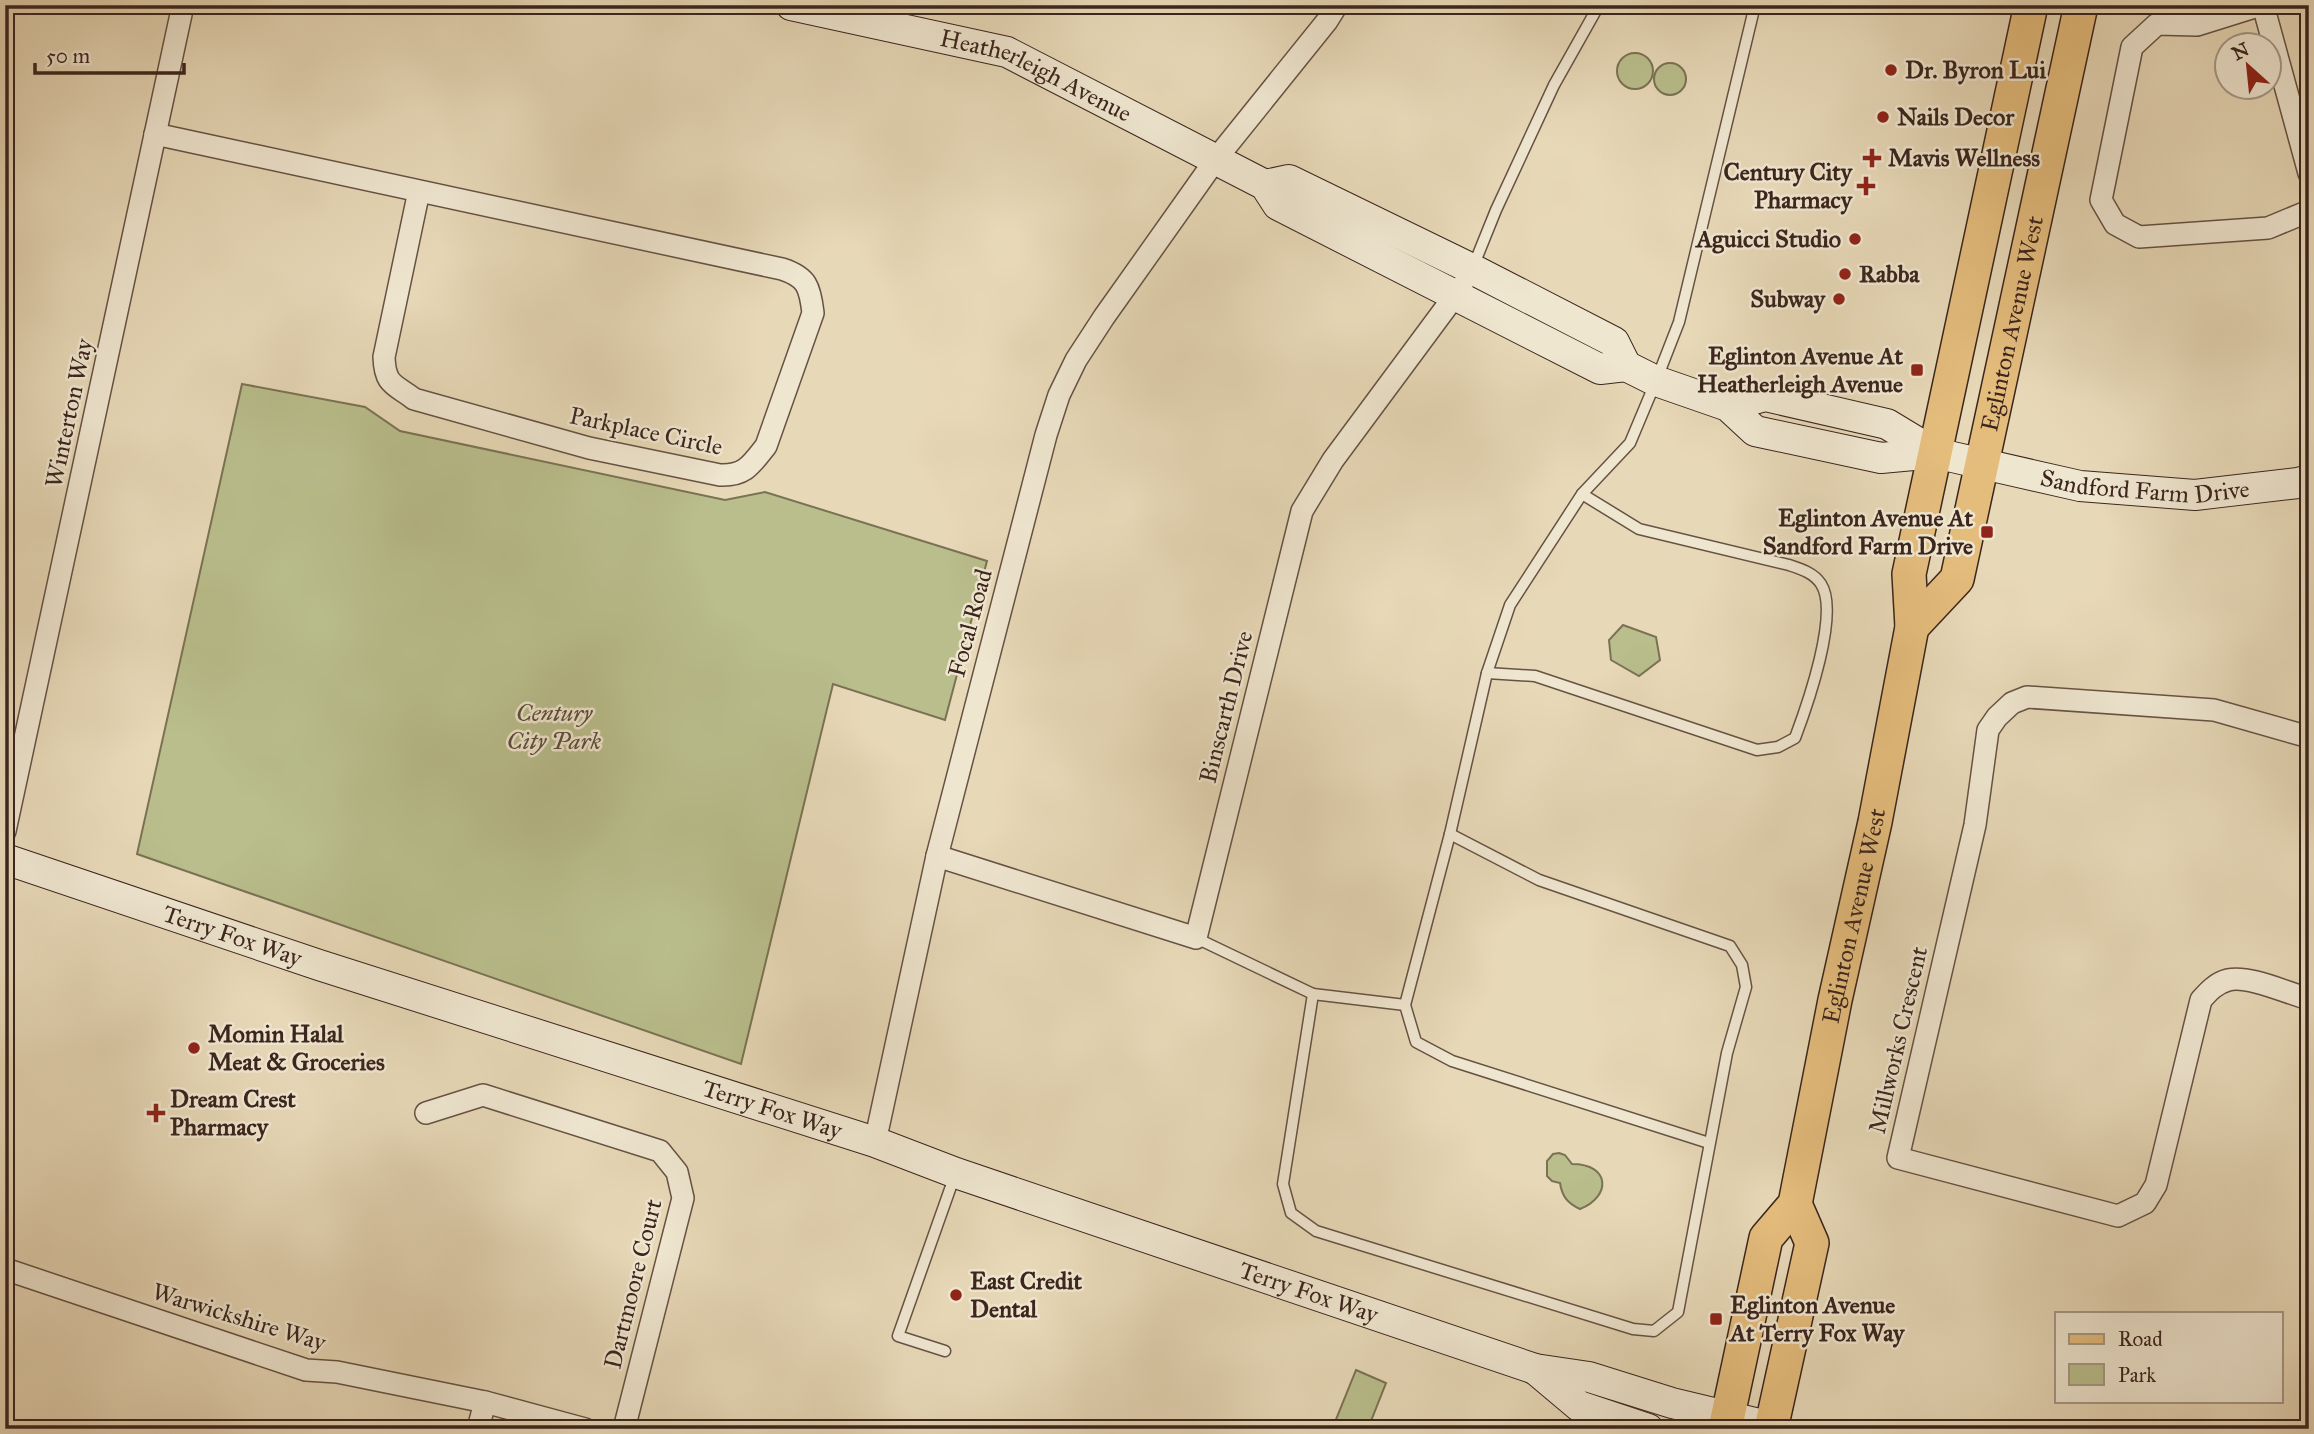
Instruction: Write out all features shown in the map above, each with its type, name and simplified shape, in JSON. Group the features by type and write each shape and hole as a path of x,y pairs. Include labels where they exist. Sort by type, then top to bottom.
{"main road":[{"name":"Eglinton Avenue West","path":"1727,1423 1766,1238 1795,1204 1835,1000 1875,822 1912,627 1909,574 2031,5"},
{"name":"Eglinton Avenue West","path":"1912,627 1957,579 2080,10 2077,5"},
{"path":"1774,1428 1812,1243 1795,1204"}],"street":[{"name":"Winterton Way","path":"5,831 183,5"},
{"name":"Heatherleigh Avenue","path":"791,5 1007,52 1265,184 1278,205 1456,297 1600,369 1626,366 1656,381 1728,406 1755,431 1881,458 1935,453"},
{"name":"Focal Road","path":"874,1142 937,856 1046,435 1059,395 1076,360 1104,317 1216,159 1337,5"},
{"path":"2309,173 2262,5 2197,25 2157,24 2132,47 2101,200 2115,224 2139,237 2268,228 2309,211"},
{"name":"Parkplace Circle","path":"155,134 782,269 798,274 811,294 813,313 766,446 744,472 734,476 720,475 589,448 414,399 401,392 388,379 384,370 384,357 419,191"},
{"name":"Heatherleigh Avenue","path":"1265,184 1289,180 1472,269 1614,342 1626,366"},
{"name":"Binscarth Drive","path":"1196,938 1302,511 1333,460 1456,297 1472,269"},
{"name":"Sandford Farm Drive","path":"1935,453 2080,486 2195,495 2309,480"},
{"name":"Millworks Crescent","path":"2309,737 2214,710 2027,697 2012,703 1997,717 1988,730 1975,825 1898,1158 2118,1216 2145,1203 2156,1185 2201,1000 2212,988 2228,980 2252,982 2309,999"},
{"path":"937,856 1196,938"},
{"name":"Terry Fox Way","path":"5,859 319,965 874,1142 956,1173 1535,1368 1590,1377 1727,1423 1774,1428"},
{"name":"Dartmoore Court","path":"426,1113 483,1095 660,1151 677,1172 683,1198 624,1429"},
{"name":"Warwickshire Way","path":"5,1269 306,1370 337,1372 485,1402 585,1429"},
{"name":"Terry Fox Way","path":"1535,1368 1579,1406 1648,1429"},
{"path":"478,1429 485,1402"}],"lane":[{"path":"1472,269 1554,85 1599,5"},
{"path":"1709,1143 1452,1061 1416,1042 1405,1005 1450,834 1487,673 1510,605 1582,494 1630,443 1656,381 1679,322 1755,5"},
{"path":"1487,673 1535,676 1757,750 1778,747 1795,738 1808,705 1829,618 1822,585 1809,572 1789,565 1639,529 1582,494"},
{"path":"1313,994 1283,1184 1291,1213 1316,1231 1633,1329 1654,1331 1678,1312 1727,1053 1746,987 1742,965 1730,946 1539,880 1450,834"},
{"path":"1196,938 1313,994 1405,1005"},
{"path":"945,1351 898,1336 956,1173"}],"green space":[{"path":"1635,53 1648,58 1653,71 1648,84 1635,89 1622,84 1617,71 1622,58"},
{"path":"1670,63 1681,68 1686,79 1681,90 1670,95 1659,90 1654,79 1659,68"},
{"name":"Century City Park","path":"242,384 365,407 400,431 725,500 765,492 987,561 945,720 833,684 741,1064 137,854"},
{"path":"1623,625 1656,637 1660,660 1639,676 1611,660 1609,640"},
{"path":"1553,1154 1565,1155 1572,1164 1585,1165 1600,1175 1602,1182 1597,1197 1580,1209 1566,1199 1560,1183 1547,1176 1547,1161"},
{"path":"1356,1370 1386,1383 1369,1426 1335,1422"}],"place":[{"name":"Dr. Byron Lui","path":"1891,70"},
{"name":"Nails Decor","path":"1883,117"},
{"name":"Mavis Wellness","path":"1872,158"},
{"name":"Century City Pharmacy","path":"1866,186"},
{"name":"Aguicci Studio","path":"1855,239"},
{"name":"Rabba","path":"1845,274"},
{"name":"Subway","path":"1839,299"},
{"name":"Eglinton Avenue At Heatherleigh Avenue","path":"1917,370"},
{"name":"Eglinton Avenue At Sandford Farm Drive","path":"1987,532"},
{"name":"Momin Halal Meat & Groceries","path":"194,1048"},
{"name":"Dream Crest Pharmacy","path":"156,1113"},
{"name":"East Credit Dental","path":"956,1295"},
{"name":"Eglinton Avenue At Terry Fox Way","path":"1716,1319"}]}
